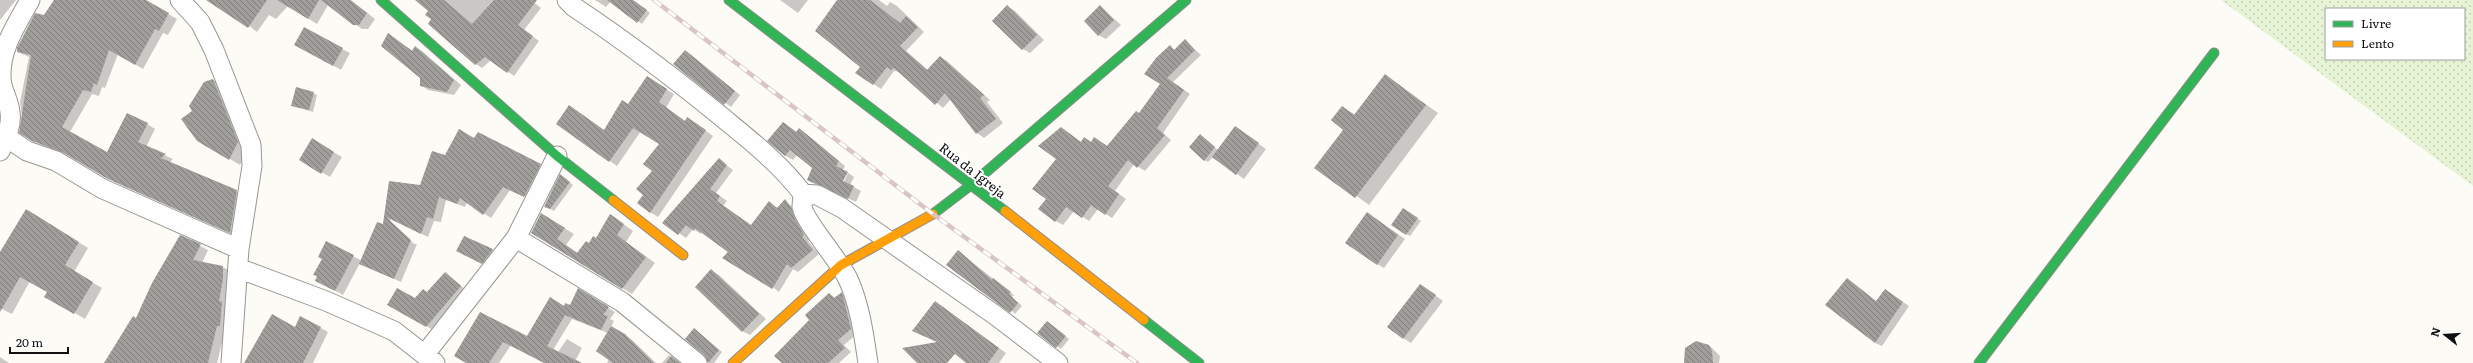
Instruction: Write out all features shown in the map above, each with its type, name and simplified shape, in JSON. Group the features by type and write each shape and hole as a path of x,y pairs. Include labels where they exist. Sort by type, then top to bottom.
{"street":[{"path":"30,0 5,48 1,77 1,92 10,111 10,126 2,145 27,150 56,161 102,189 240,249"},
{"path":"180,0 200,22 204,29 251,145 252,166 240,249 231,363"},
{"path":"381,0 488,92 557,156 683,255"},
{"path":"567,0 574,7 627,42 738,130 785,172 803,194 817,196 842,208 887,237 1058,363"},
{"name":"Rua da Igreja","path":"729,0 971,185 1199,363"},
{"path":"733,363 841,265 887,237 933,214 971,185 1186,0"},
{"path":"1979,363 2214,53"},
{"path":"238,268 326,301 394,331 430,359 516,238 557,156"},
{"path":"803,194 802,207 809,220 841,265 849,281 856,305 868,363"},
{"path":"516,238 622,302 696,363"}],"green space":[{"path":"2221,0 2473,0 2473,186"}],"building":[{"path":"54,0 146,0 169,13 159,31 155,29 135,65 109,50 97,85 94,83 91,92 83,90 62,127 107,152 127,113 148,123 138,142 166,154 161,158 237,190 230,233 108,179 62,152 32,141 19,133 31,55 17,52 17,48 35,13 44,15"},
{"path":"206,0 267,0 248,28"},
{"path":"277,0 319,0 308,19"},
{"path":"321,0 350,0 367,13 359,25 353,25"},
{"path":"415,0 444,0 472,24 494,0 537,0 518,25 533,36 507,73 485,57 475,65 428,24 431,19 425,15 428,11"},
{"path":"607,0 633,0 647,10 637,23"},
{"path":"837,0 870,0 900,23 906,16 918,27 900,46 927,70 940,56 984,95 980,98 996,119 976,134 945,93 935,105 894,68 891,70 887,67 873,85 855,73 860,67 815,31"},
{"path":"1007,5 1037,35 1022,50 992,21"},
{"path":"1100,5 1114,20 1098,36 1084,21"},
{"path":"304,27 343,48 333,66 294,45"},
{"path":"388,33 412,51 415,46 454,80 447,92 420,86 420,78 381,46"},
{"path":"1185,39 1195,50 1167,78 1184,90 1157,128 1165,135 1137,168 1128,160 1108,186 1119,194 1105,215 1091,205 1082,218 1066,207 1055,222 1038,209 1046,199 1032,189 1056,159 1038,146 1061,127 1081,142 1084,137 1091,142 1094,137 1107,146 1136,111 1139,113 1160,84 1144,74 1156,58 1170,45 1174,50"},
{"path":"685,50 735,91 724,105 673,64"},
{"path":"1385,74 1426,105 1355,198 1314,168 1343,130 1331,120 1342,106 1354,115"},
{"path":"647,76 667,89 659,102 685,121 687,117 706,130 650,213 637,203 643,195 636,189 652,171 643,164 659,144 633,128 609,162 556,124 569,105 604,130 622,100 628,104"},
{"path":"213,79 238,142 229,160 197,141 181,119 192,111 189,106 204,82"},
{"path":"296,87 314,92 309,110 291,106"},
{"path":"783,122 796,132 799,128 839,161 836,166 848,172 843,181 854,186 848,199 807,180 812,168 790,150 785,156 767,141"},
{"path":"1235,126 1259,143 1236,175 1212,157"},
{"path":"459,129 474,138 478,132 541,164 524,197 503,187 483,215 460,198 457,204 439,197 433,219 427,217 421,234 386,217 411,240 394,279 359,264 377,222 383,224 389,181 420,185 432,151 445,155"},
{"path":"1200,134 1215,147 1204,161 1189,147"},
{"path":"312,138 334,152 321,174 299,160"},
{"path":"719,158 727,165 710,189 720,196 717,201 751,225 769,201 777,208 785,199 791,207 795,219 804,235 802,237 813,250 791,268 787,264 772,289 722,258 728,252 695,228 694,231 686,225 678,235 662,223"},
{"path":"560,174 570,182 550,209 544,207"},
{"path":"1403,208 1418,218 1406,235 1391,225"},
{"path":"26,209 79,242 65,265 93,282 74,314 44,297 47,292 20,277 0,312 0,252"},
{"path":"1367,212 1398,235 1377,265 1345,243"},
{"path":"541,213 565,228 557,239 577,253 586,241 589,243 593,236 596,238 610,214 624,224 617,235 646,257 622,289 531,233"},
{"path":"180,235 201,244 193,260 223,266 223,279 219,301 222,302 220,326 217,326 208,363 104,363 133,316 136,318 152,283"},
{"path":"464,236 493,249 482,264 456,251"},
{"path":"326,241 354,255 335,291 315,281 317,276 313,275 322,259 318,257"},
{"path":"958,250 992,280 993,278 1011,292 1009,294 1018,303 1010,313 946,265"},
{"path":"711,269 759,314 742,332 695,287"},
{"path":"445,272 461,286 426,327 387,305 397,288 415,298 423,289 427,292"},
{"path":"1847,278 1876,301 1885,289 1903,302 1875,343 1825,305"},
{"path":"1420,284 1436,295 1403,339 1387,327"},
{"path":"578,288 609,307 603,315 608,316 601,330 565,315 547,346 582,363 544,363 503,342 489,363 466,363 454,356 480,312 527,336 550,297 564,306 565,303 570,305"},
{"path":"842,292 851,329 838,340 845,348 828,363 782,363 774,356 809,320 805,315 829,293 834,298"},
{"path":"935,301 999,348 988,363 966,363 955,354 947,363 917,363 902,348 937,342 912,331"},
{"path":"272,314 295,327 300,316 321,327 303,363 244,363"},
{"path":"1047,321 1066,336 1056,348 1037,333"},
{"path":"611,326 625,334 654,363 613,363 596,351"},
{"path":"694,328 719,350 708,363 704,355 685,339"},
{"path":"1696,341 1709,345 1712,351 1713,363 1684,363 1685,348"},
{"path":"671,356 680,363 666,363"}],"railway":[{"path":"654,0 933,214 1137,363"}],"traffic: fast":[{"path":"381,0 557,156 613,200"},
{"path":"729,0 1005,211"},
{"path":"933,214 971,185 1186,0"},
{"path":"1979,363 2214,53"},
{"path":"1144,320 1199,363"}],"traffic: slow":[{"path":"613,200 683,255"},
{"path":"1005,211 1144,320"},
{"path":"733,363 841,265 933,214"}]}
